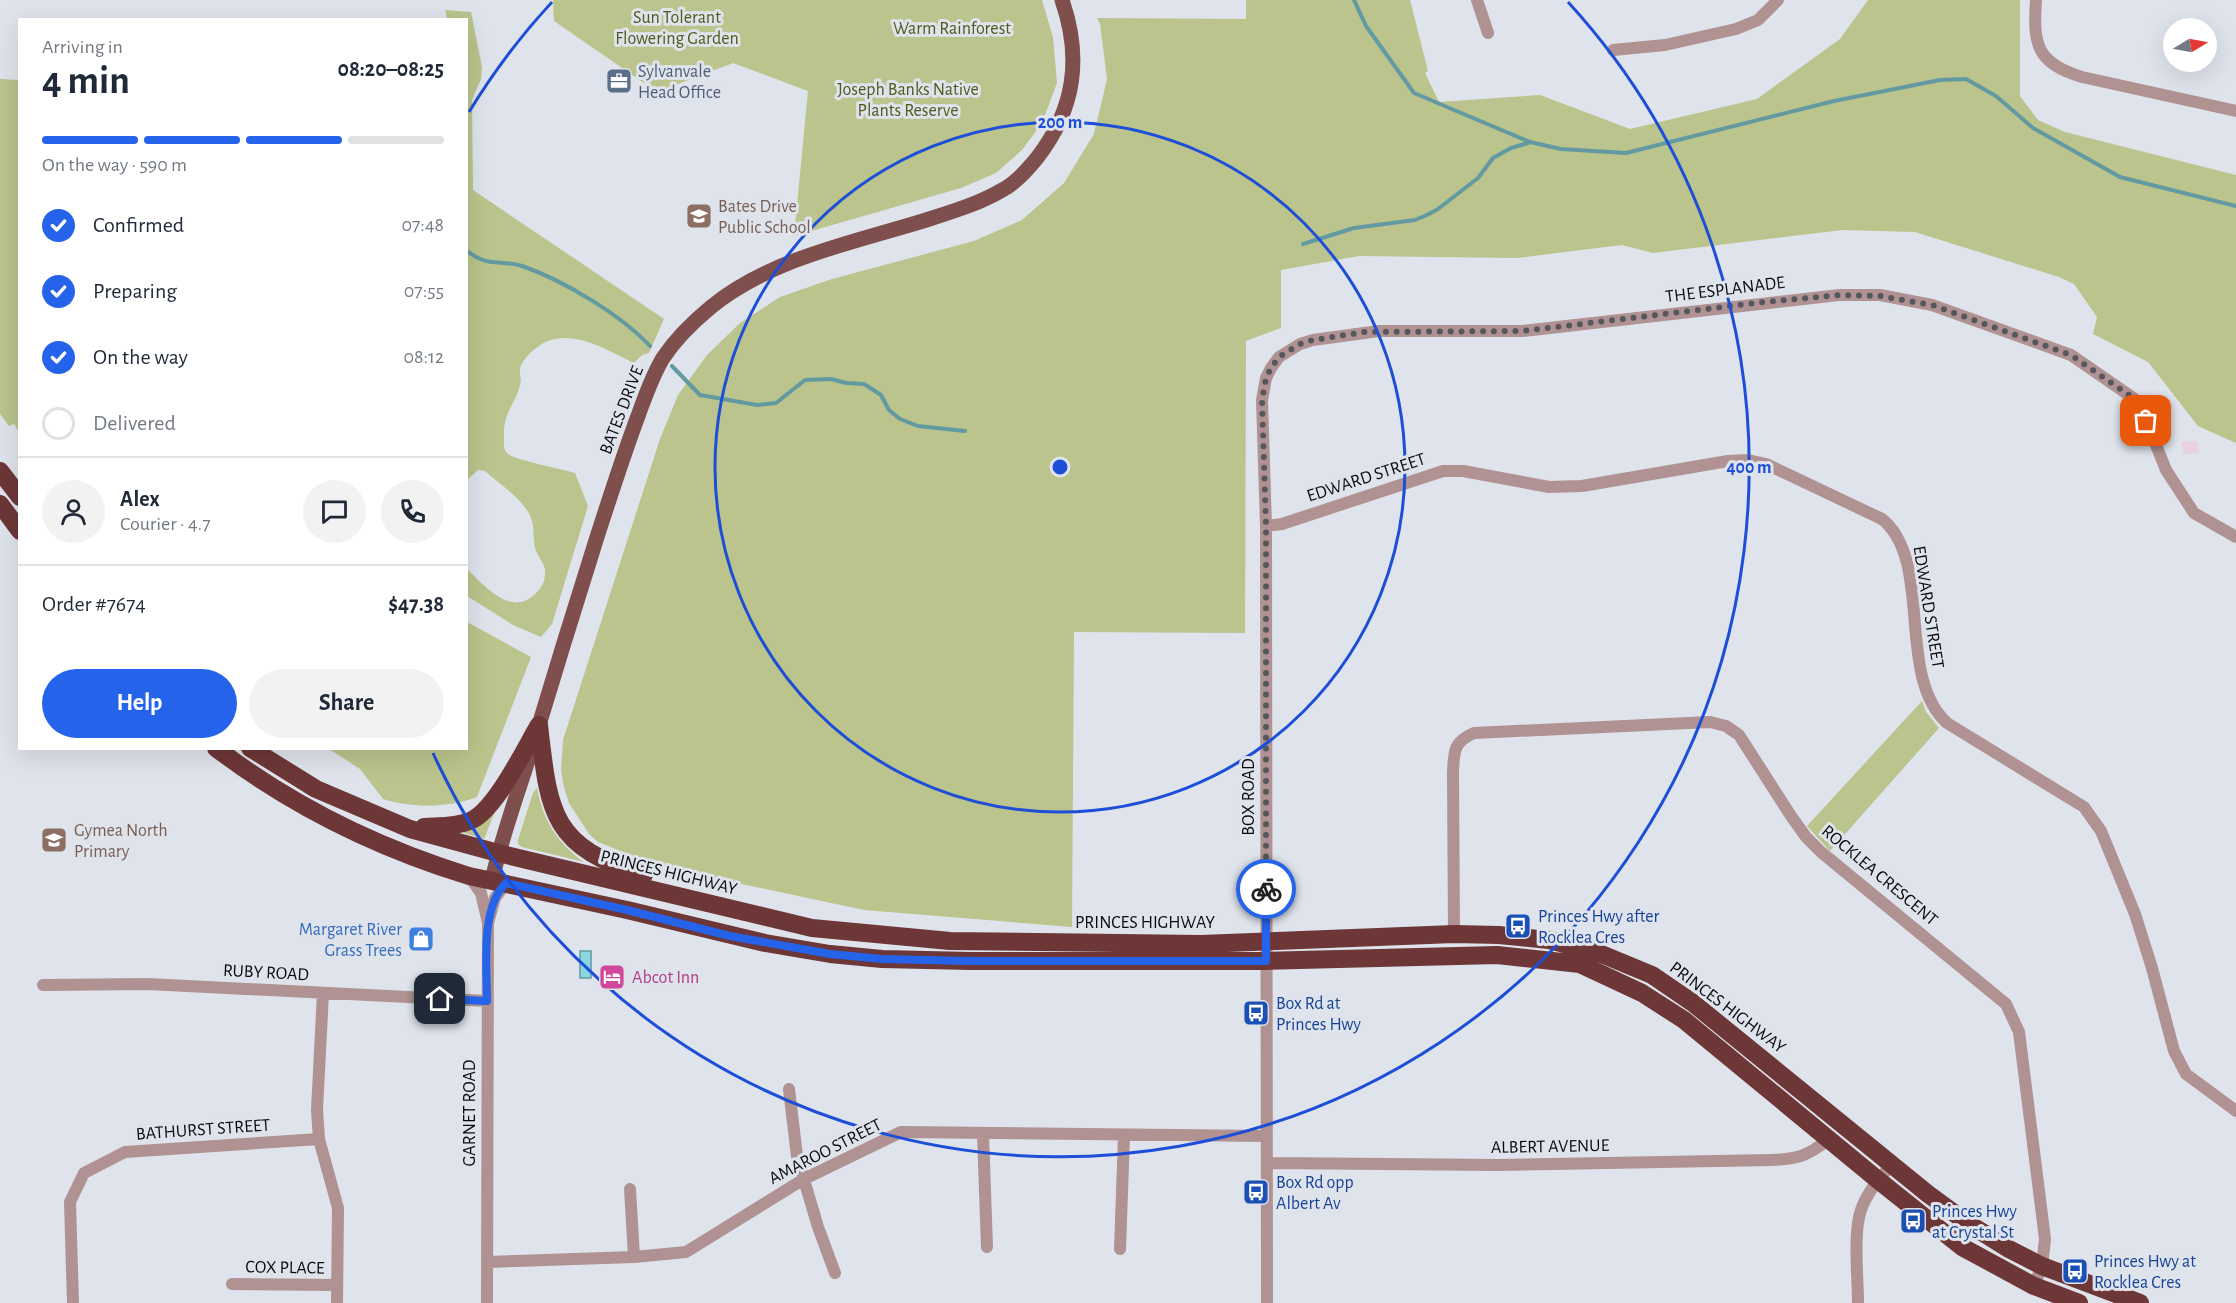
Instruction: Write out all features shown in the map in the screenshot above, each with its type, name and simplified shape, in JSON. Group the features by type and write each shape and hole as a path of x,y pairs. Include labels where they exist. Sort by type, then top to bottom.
{"highway":[{"path":"0,471 18,494"},
{"path":"0,504 18,528"},
{"path":"410,829 460,824 483,813 498,795 539,725"},
{"path":"539,725 547,790 556,816 564,828 574,841 595,857 647,876 667,892"},
{"name":"PRINCES HIGHWAY","path":"219,750 291,799 354,833 413,857 469,876 627,910 730,936 830,954 882,959 970,961 1266,961 1497,955 1580,964 1642,993 1684,1020 1828,1140 1962,1247 2034,1286 2079,1303"},
{"name":"PRINCES HIGHWAY","path":"253,750 316,789 410,829 498,853 812,928 920,939 1145,943 1265,942 1499,934 1550,940 1599,952 1652,975 1694,1003 1969,1224 2042,1266 2140,1303"}],"main road":[{"name":"BATES DRIVE","path":"499,882 498,853 561,650 630,436 647,391 664,358 708,309 736,288 771,271 820,252 973,205 1007,188 1030,167 1047,145 1062,119 1069,99 1073,72 1073,43 1062,0"}],"street":[{"path":"1477,0 1488,33"},
{"path":"1613,50 1665,45 1736,29 1758,20 1778,0"},
{"path":"2036,0 2034,33 2037,42 2046,59 2062,69 2082,77 2236,111"},
{"name":"THE ESPLANADE","path":"1262,400 1266,378 1279,357 1300,344 1313,340 1379,331 1523,331 1764,302 1839,295 1880,296 1932,305 2071,355 2139,402 2166,470 2194,513 2236,537"},
{"name":"BOX ROAD","path":"1262,400 1266,526 1267,1303"},
{"name":"EDWARD STREET","path":"1266,526 1282,524 1443,471 1462,471 1550,488 1582,486 1728,461 1748,460 1766,464 1882,519 1892,527 1904,552 1923,681 1931,704 1947,723 2084,807 2101,831 2135,914 2174,1051 2186,1074 2236,1111"},
{"name":"ROCKLEA CRESCENT","path":"1455,934 1453,773 1454,752 1461,739 1474,733 1486,732 1710,723 1726,726 1739,735 1791,816 1806,837 1821,852 2006,1004 2019,1032 2045,1239 2042,1266 2034,1286"},
{"name":"GARNET ROAD","path":"469,876 481,893 488,923 488,1303"},
{"name":"GARNET ROAD","path":"488,923 499,882"},
{"name":"RUBY ROAD","path":"43,985 148,984 487,1001"},
{"path":"323,993 317,1110 319,1139 338,1208 337,1303"},
{"path":"789,1089 797,1156 835,1273"},
{"name":"AMAROO STREET","path":"487,1262 634,1257 686,1252 804,1179 901,1132 983,1135 1266,1136"},
{"path":"983,1135 987,1247"},
{"path":"1120,1249 1124,1136"},
{"name":"BATHURST STREET","path":"73,1303 70,1202 84,1173 125,1152 319,1139"},
{"name":"ALBERT AVENUE","path":"1267,1163 1499,1165 1795,1159 1810,1154 1828,1140"},
{"path":"1858,1303 1857,1228 1860,1212 1878,1180 1892,1164"},
{"path":"630,1189 634,1257"},
{"name":"COX PLACE","path":"232,1284 337,1285"}],"shaded area":[{"path":"2197,441 2199,452 2184,455 2181,442"}],"green space":[{"name":"Joseph Banks Native Plants Reserve","path":"553,0 1042,0 1053,37 1057,83 1042,123 1022,150 996,173 961,188 794,236 808,91 733,63 657,92 554,21"},
{"path":"1246,0 1410,0 1428,71 1425,73 1439,102 1540,95 1630,129 1757,99 1840,39 1868,0 2020,0 2020,96 2038,120 2065,132 2236,175 2236,443 2198,426 2148,362 2093,334 2097,317 2074,284 2059,277 1915,232 1842,230 1653,253 1622,245 1517,258 1359,256 1281,270 1281,328 1246,341 1245,633 1074,632 1072,927 864,910 658,866 598,842 589,834 569,803 561,770 563,740 660,439 678,395 707,355 740,323 780,297 832,279 974,241 1022,220 1064,183 1094,134 1107,79 1100,24 1097,18 1246,19"},
{"path":"445,10 471,12 482,67 481,79 472,100 473,190 664,319 649,353 642,355 634,363 594,344 562,338 547,341 536,348 520,367 520,385 505,421 505,451 520,459 575,473 588,506 552,624 541,637 513,625 468,597 468,570 498,596 507,601 517,602 526,600 539,590 545,571 535,549 532,521 524,506 485,471 478,470 468,479 468,18 447,18"},
{"path":"0,79 18,80 18,430 14,424 9,426 0,414"},
{"path":"468,623 531,657 477,797 466,801 430,806 394,802 383,799 360,769 331,750 468,750"},
{"path":"1922,701 1926,712 1939,728 1830,851 1807,826"},
{"path":"537,788 543,810 553,830 566,847 584,862 522,847 518,844 533,793"},
{"path":"496,809 484,839 464,833 465,831"}],"water":[{"path":"580,951 591,951 591,978 580,978"}],"waterway":[{"path":"1354,0 1366,26 1414,93 1530,142 1561,149 1626,153 1834,101 1940,80 1966,79 1996,96 2033,128 2120,177 2236,206"},
{"path":"1303,244 1354,228 1415,220 1427,215 1478,178 1493,158 1511,148 1528,143"},
{"path":"468,252 487,261 522,266 573,289 624,322 650,346"},
{"path":"672,366 700,395 757,405 776,403 805,380 831,379 864,384 881,395 889,410 900,419 918,426 965,431"}],"way so far":[{"path":"1266,889 1266,526 1262,400 1266,378 1271,368 1279,357 1300,344 1364,332 1523,331 1764,302 1839,295 1880,296 1932,305 2071,355 2139,402 2146,421"}],"place":[{"name":"Sylvanvale Head Office","path":"619,81"},
{"name":"Bates Drive Public School","path":"699,216"},
{"name":"Gymea North Primary","path":"54,840"},
{"name":"Princes Hwy after Rocklea Cres","path":"1518,926"},
{"name":"Margaret River Grass Trees","path":"421,939"},
{"name":"Abcot Inn","path":"612,977"},
{"name":"Box Rd at Princes Hwy","path":"1256,1013"},
{"name":"Box Rd opp Albert Av","path":"1256,1192"},
{"name":"Princes Hwy at Crystal St","path":"1913,1221"},
{"name":"Princes Hwy at Rocklea Cres","path":"2075,1271"}],"route":[{"path":"440,999 487,1001 488,923 495,898 506,883 730,936 830,954 882,959 970,961 1266,961 1266,889"}],"park label":[{"name":"Sun Tolerant Flowering Garden","path":"677,27"},
{"name":"Warm Rainforest","path":"952,28"}]}
